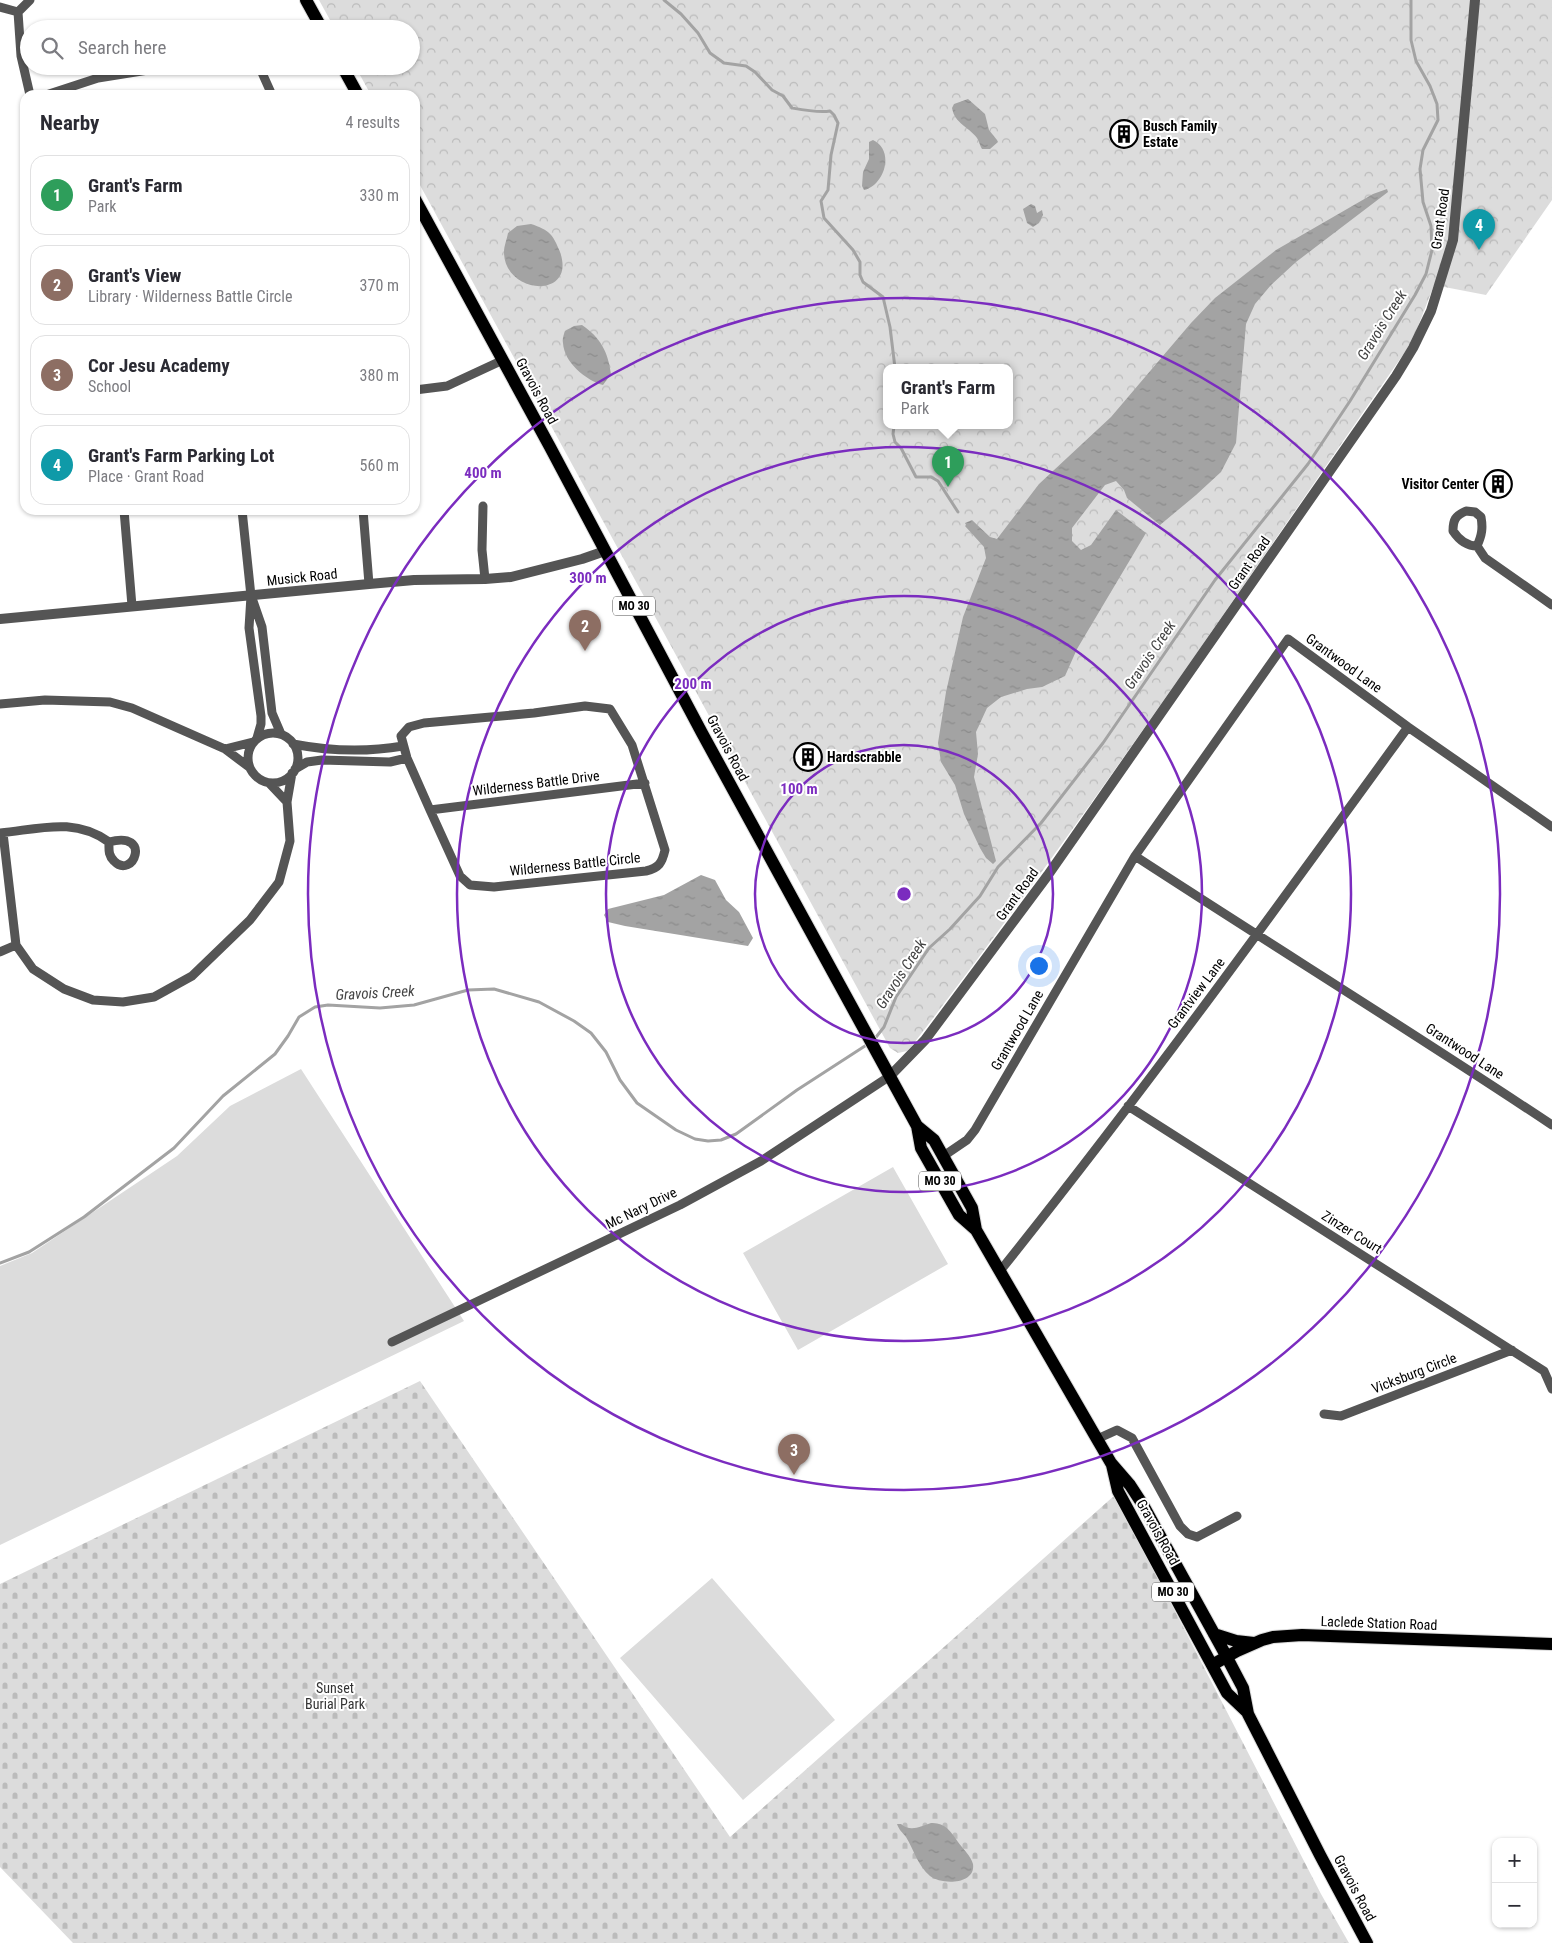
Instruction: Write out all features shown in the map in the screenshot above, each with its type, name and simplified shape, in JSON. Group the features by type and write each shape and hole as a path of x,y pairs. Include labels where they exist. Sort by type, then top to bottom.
{"main road":[{"path":"306,0 317,20"},
{"path":"347,75 355,90"},
{"name":"Gravois Road","path":"420,208 917,1126 921,1148 960,1215 976,1230 1097,1440 1111,1462 1139,1498 1214,1634 1242,1688 1248,1714 1315,1846 1368,1943"},
{"name":"Gravois Road","path":"917,1126 934,1140 972,1208 976,1230"},
{"name":"Gravois Road","path":"1111,1462 1118,1491 1212,1665 1228,1693 1248,1714"},
{"path":"1214,1634 1254,1643"},
{"name":"Laclede Station Road","path":"1212,1665 1254,1643 1273,1637 1302,1635 1552,1644"}],"street":[{"path":"20,41 18,12 30,0"},
{"name":"Grant Road","path":"890,1076 925,1040 1048,875 1396,376 1413,348 1434,304 1455,228 1475,0"},
{"path":"0,7 18,12"},
{"path":"25,75 29,90"},
{"path":"61,90 98,78 117,75"},
{"path":"263,75 270,90"},
{"path":"420,389 447,386 503,360"},
{"path":"483,506 482,550 485,579"},
{"path":"124,515 132,606"},
{"path":"243,515 251,596 248,628 261,716 261,724 248,757 250,767"},
{"path":"363,515 369,584"},
{"path":"1477,546 1485,558 1552,605"},
{"name":"Musick Road","path":"0,619 414,580 485,579 538,571 604,551"},
{"path":"251,596 262,627 272,713 282,734 294,744 318,748 380,749 403,746"},
{"name":"Grantwood Lane","path":"942,1157 967,1140 975,1130 1135,856 1288,639 1552,827"},
{"path":"0,704 45,700 110,702 132,708 225,748 250,767 259,779 269,783 287,802"},
{"name":"Wilderness Battle Circle","path":"585,706 610,709 632,745 645,783 665,850 662,862 657,868 646,871 494,887 470,886 460,876 403,746 402,736 409,727 424,723 534,713 585,706"},
{"name":"Grantview Lane","path":"1000,1271 1128,1106 1256,935 1408,726"},
{"path":"225,748 255,740 266,734 282,734"},
{"path":"109,842 85,829 68,826 2,833 16,945 33,968 64,989 93,1000 123,1002 154,997 192,976 250,920 279,882 290,841 287,802 297,754 294,744"},
{"path":"269,783 279,782 307,762 322,760 390,762 407,758"},
{"name":"Wilderness Battle Drive","path":"430,810 645,783"},
{"name":"Grantwood Lane","path":"1135,856 1552,1125"},
{"path":"0,952 16,945"},
{"name":"Mc Nary Drive","path":"392,1342 680,1205 761,1161 890,1076"},
{"name":"Zinzer Court","path":"1128,1106 1544,1371 1552,1389"},
{"name":"Vicksburg Circle","path":"1324,1414 1341,1416 1512,1350"},
{"path":"1097,1440 1118,1430 1132,1438 1180,1526 1188,1534 1197,1536 1237,1516"}],"green space":[{"path":"319,0 1552,0 1552,200 1486,295 1434,285 1407,349 1163,701 976,962 911,1047 907,1051 898,1053 890,1048 420,185 420,90 368,90 360,75 420,75 420,20 330,20"},
{"path":"301,1069 464,1321 0,1545 0,1266 32,1253 177,1156 230,1106"},
{"path":"893,1167 948,1264 798,1350 743,1253"},
{"name":"Sunset Burial Park","path":"420,1381 730,1837 1115,1495 1321,1894 1349,1943 73,1943 0,1867 0,1584"},
{"path":"712,1578 835,1720 743,1800 620,1658"}],"water":[{"path":"968,99 985,114 989,130 998,142 990,149 982,149 977,138 956,118 952,108 954,104"},
{"path":"873,140 884,151 885,167 877,181 871,187 864,190 862,186 863,172 869,159 869,142"},
{"path":"1387,189 1388,192 1296,262 1271,285 1255,304 1246,324 1236,443 1221,472 1160,525 1127,498 1124,490 1116,481 1105,485 1072,528 1072,541 1081,550 1091,545 1116,510 1146,533 1077,649 1065,676 1042,687 1027,689 1001,697 987,708 976,732 978,754 974,777 996,861 993,864 986,858 980,848 964,814 955,785 941,762 938,743 946,692 963,617 986,558 984,547 965,526 965,523 972,520 990,537 997,539 1039,484 1111,417 1191,323 1215,298 1276,250 1373,194"},
{"path":"1031,204 1035,206 1037,213 1042,210 1043,215 1039,223 1033,227 1027,223 1023,209"},
{"path":"531,224 550,233 560,252 562,268 558,278 550,284 538,286 526,284 515,277 507,266 504,247 508,233 517,226"},
{"path":"582,325 599,340 606,352 611,374 603,385 583,375 571,363 564,350 563,340 565,331 574,326"},
{"path":"701,875 715,880 726,900 739,912 753,938 748,946 625,926 608,922 604,915 608,909 664,895"},
{"path":"931,1823 940,1824 953,1834 972,1861 972,1871 969,1876 949,1882 930,1876 919,1863 897,1824 912,1828"}],"waterway":[{"path":"664,0 681,14 698,33 710,53 724,63 746,66 755,72 772,90 783,96 792,108 830,111 834,115 838,123 831,155 828,190 821,201 824,218 853,250 860,262 860,275 863,282 883,297 890,327 895,364"},
{"name":"Gravois Creek","path":"873,1041 884,1027 896,997 929,948 950,929 980,896 998,867 1041,823 1103,743 1215,580 1308,464 1350,401 1426,274 1432,250 1431,226 1423,202 1420,169 1423,150 1438,120 1437,104 1430,86 1416,61 1411,40 1411,0"},
{"path":"894,429 895,442 901,448 916,477 931,477 938,481 958,512"},
{"name":"Gravois Creek","path":"0,1263 29,1252 84,1217 174,1148 223,1096 275,1054 299,1017 315,1007 328,1005 380,1008 414,1005 468,990 494,989 539,1002 574,1021 591,1033 606,1052 620,1080 637,1103 676,1130 695,1139 708,1141 721,1140 736,1134 797,1090 868,1044"}],"place":[{"name":"Busch Family Estate","path":"1124,134"},
{"name":"Grant's Farm Parking Lot","path":"1479,250"},
{"name":"Visitor Center","path":"1498,484"},
{"name":"Grant's Farm","path":"948,487"},
{"name":"Grant's View","path":"585,651"},
{"name":"Hardscrabble","path":"808,757"},
{"name":"Cor Jesu Academy","path":"794,1475"}]}
